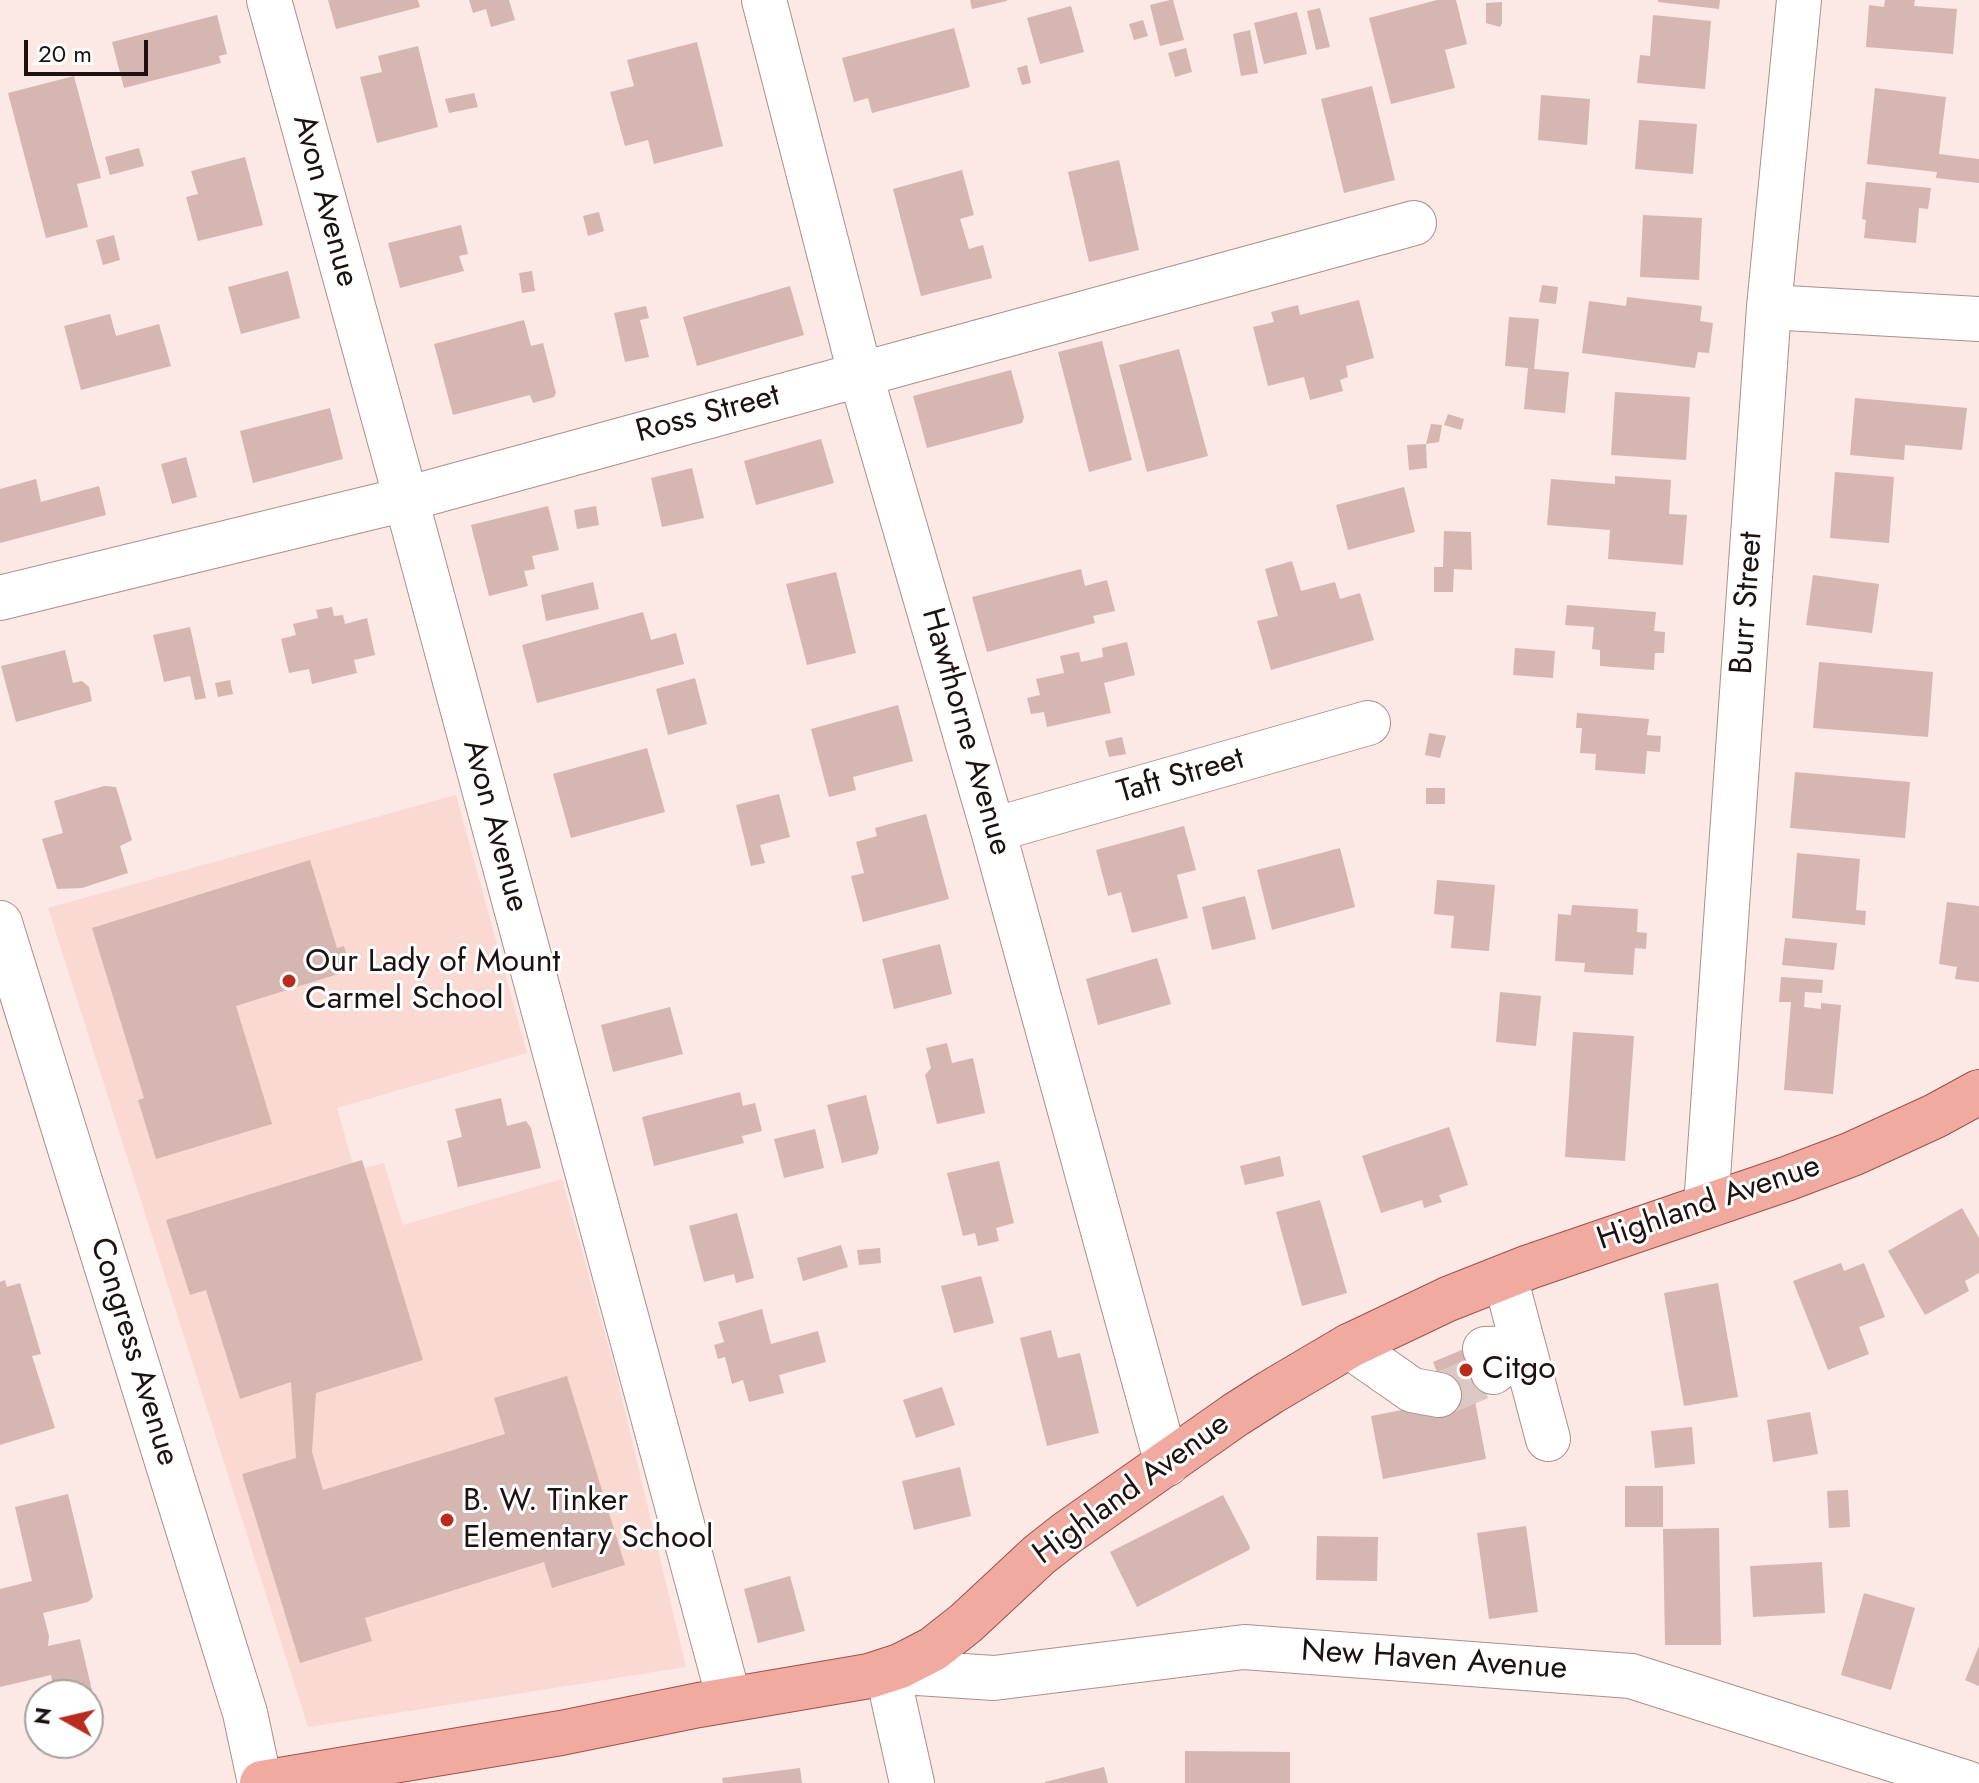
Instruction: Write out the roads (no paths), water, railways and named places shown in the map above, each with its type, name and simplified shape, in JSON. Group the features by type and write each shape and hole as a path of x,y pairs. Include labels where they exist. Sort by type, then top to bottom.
{"main road":[{"name":"Highland Avenue","path":"261,1783 364,1775 494,1745 887,1671 933,1649 1067,1533 1271,1392 1349,1346 1448,1299 1505,1277 1852,1154 1979,1092"}],"street":[{"name":"Avon Avenue","path":"269,0 729,1699"},
{"name":"Hawthorne Avenue","path":"764,0 860,373 993,830 1167,1464"},
{"name":"Burr Street","path":"1706,1206 1769,307 1799,0"},
{"name":"Ross Street","path":"0,598 406,499 1414,223"},
{"path":"1769,307 1979,319"},
{"name":"Taft Street","path":"993,830 1368,723"},
{"name":"Congress Avenue","path":"0,923 245,1713 261,1783"},
{"path":"1505,1277 1500,1356 1548,1439"},
{"path":"1349,1346 1428,1386"},
{"name":"New Haven Avenue","path":"887,1671 994,1678 1244,1647 1631,1676 1967,1783"},
{"path":"887,1671 912,1783"}],"tunnel":[{"path":"1439,1395 1493,1372"}],"place":[{"name":"Our Lady of Mount Carmel School","path":"289,981"},
{"name":"Citgo","path":"1466,1370"},
{"name":"B. W. Tinker Elementary School","path":"447,1520"}]}
